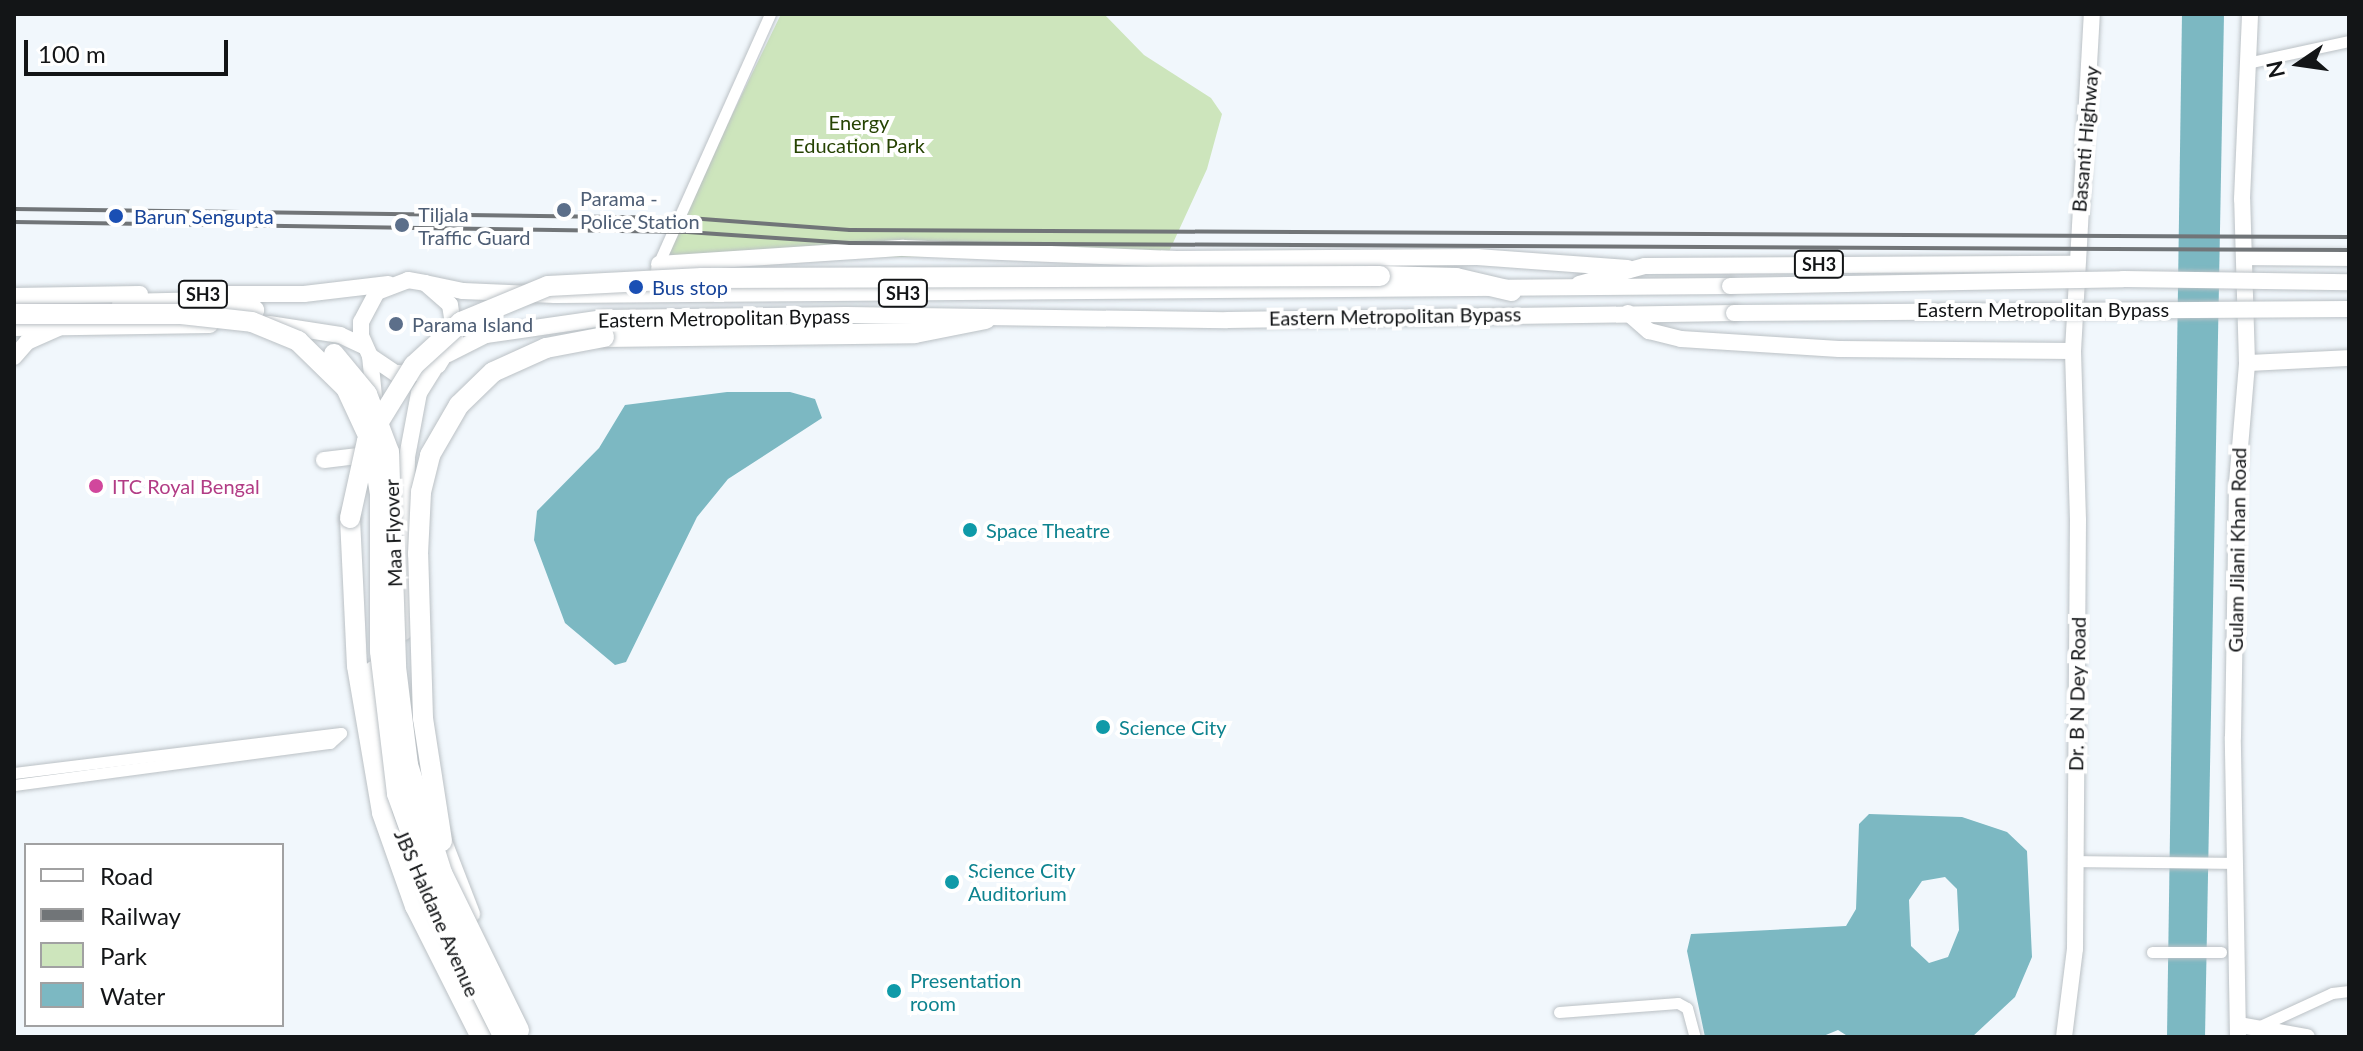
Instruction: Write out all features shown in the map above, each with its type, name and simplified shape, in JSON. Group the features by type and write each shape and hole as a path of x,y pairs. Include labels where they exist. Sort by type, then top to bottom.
{"highway":[{"path":"481,1037 415,906 388,837 364,719 351,568 350,518 367,441 408,372 447,331 507,299 548,286 597,280 1380,276 1456,278 1512,291"},
{"name":"Maa Flyover","path":"14,305 212,302 240,307 311,336 352,373 377,414 389,452 396,667 408,765 442,873 522,1037"},
{"name":"Maa Flyover","path":"14,314 181,314 252,322 298,341 346,388 372,444 380,494 380,651 397,794 435,900 504,1037"},
{"path":"465,921 446,859 427,755 418,554 425,473 437,437 459,405 503,366 579,341 915,333 986,319"}],"main road":[{"name":"Basanti Highway","path":"2073,351 2075,264 2092,14"},
{"name":"Gulam Jilani Khan Road","path":"2239,1031 2226,862 2237,483 2247,363 2244,257 2250,14"},
{"path":"659,264 903,248 1177,259 1477,257 1628,268"},
{"path":"2244,257 2349,258"},
{"name":"SH3","path":"14,296 304,294 391,283 425,283 463,291 643,295 1512,291 1566,289 1628,268 2075,264"},
{"path":"1566,289 2123,279 2349,282"},
{"path":"367,351 361,322 366,305 391,283"},
{"path":"425,283 450,305 456,321 443,360"},
{"name":"Eastern Metropolitan Bypass","path":"443,360 486,335 604,318 846,315 986,319 2349,309"},
{"path":"1628,313 1649,331 1681,339 1839,349 2073,351"},
{"name":"SH3","path":"14,328 267,324 340,335 395,373 424,373 443,360"},
{"path":"14,357 27,342 58,328"},
{"name":"JBS Haldane Avenue","path":"367,351 375,454 371,577 376,724 398,825 438,925 493,1037"},
{"name":"Dr. B N Dey Road","path":"2064,1037 2075,949 2073,861 2079,626 2073,351"},
{"path":"2247,363 2349,358"},
{"name":"JBS Haldane Avenue","path":"443,360 419,393 407,457 404,584 410,713 429,795 456,876 530,1037"},
{"path":"324,460 375,454"},
{"path":"2239,1031 2258,1027 2307,1037"}],"street":[{"path":"643,295 770,14"},
{"path":"2247,63 2349,41"},
{"path":"14,773 341,733 330,743 14,785"},
{"path":"2073,861 2226,862"},
{"path":"2152,952 2221,952"},
{"path":"2258,1027 2332,993 2349,991"},
{"path":"1559,1012 1678,1003 1687,1008 1695,1037"}],"green space":[{"name":"Energy Education Park","path":"781,14 1104,14 1144,55 1211,98 1222,114 1207,169 1167,256 674,258 666,251"}],"water":[{"path":"2182,14 2224,14 2205,1037 2167,1037"},
{"path":"727,392 790,392 815,399 822,418 728,479 697,517 626,662 615,665 565,623 534,540 537,511 599,448 625,405"},
{"path":"1869,814 1962,817 2007,832 2027,851 2032,957 2015,997 1972,1037 1849,1037 1838,1030 1821,1037 1705,1037 1687,951 1691,934 1846,926 1856,909 1859,824","holes":["1945,877 1957,889 1959,930 1948,957 1929,963 1911,946 1909,900 1922,881"]}],"railway":[{"path":"14,209 689,218 850,230 2349,237"},
{"path":"14,222 687,232 850,243 2349,250"}],"place":[{"name":"Parama - Police Station","path":"564,210"},
{"name":"Barun Sengupta","path":"116,216"},
{"name":"Tiljala Traffic Guard","path":"402,225"},
{"name":"Bus stop","path":"636,287"},
{"name":"Parama Island","path":"396,324"},
{"name":"ITC Royal Bengal","path":"96,486"},
{"name":"Space Theatre","path":"970,530"},
{"name":"Science City","path":"1103,727"},
{"name":"Science City Auditorium","path":"952,882"},
{"name":"Presentation room","path":"894,991"}]}
